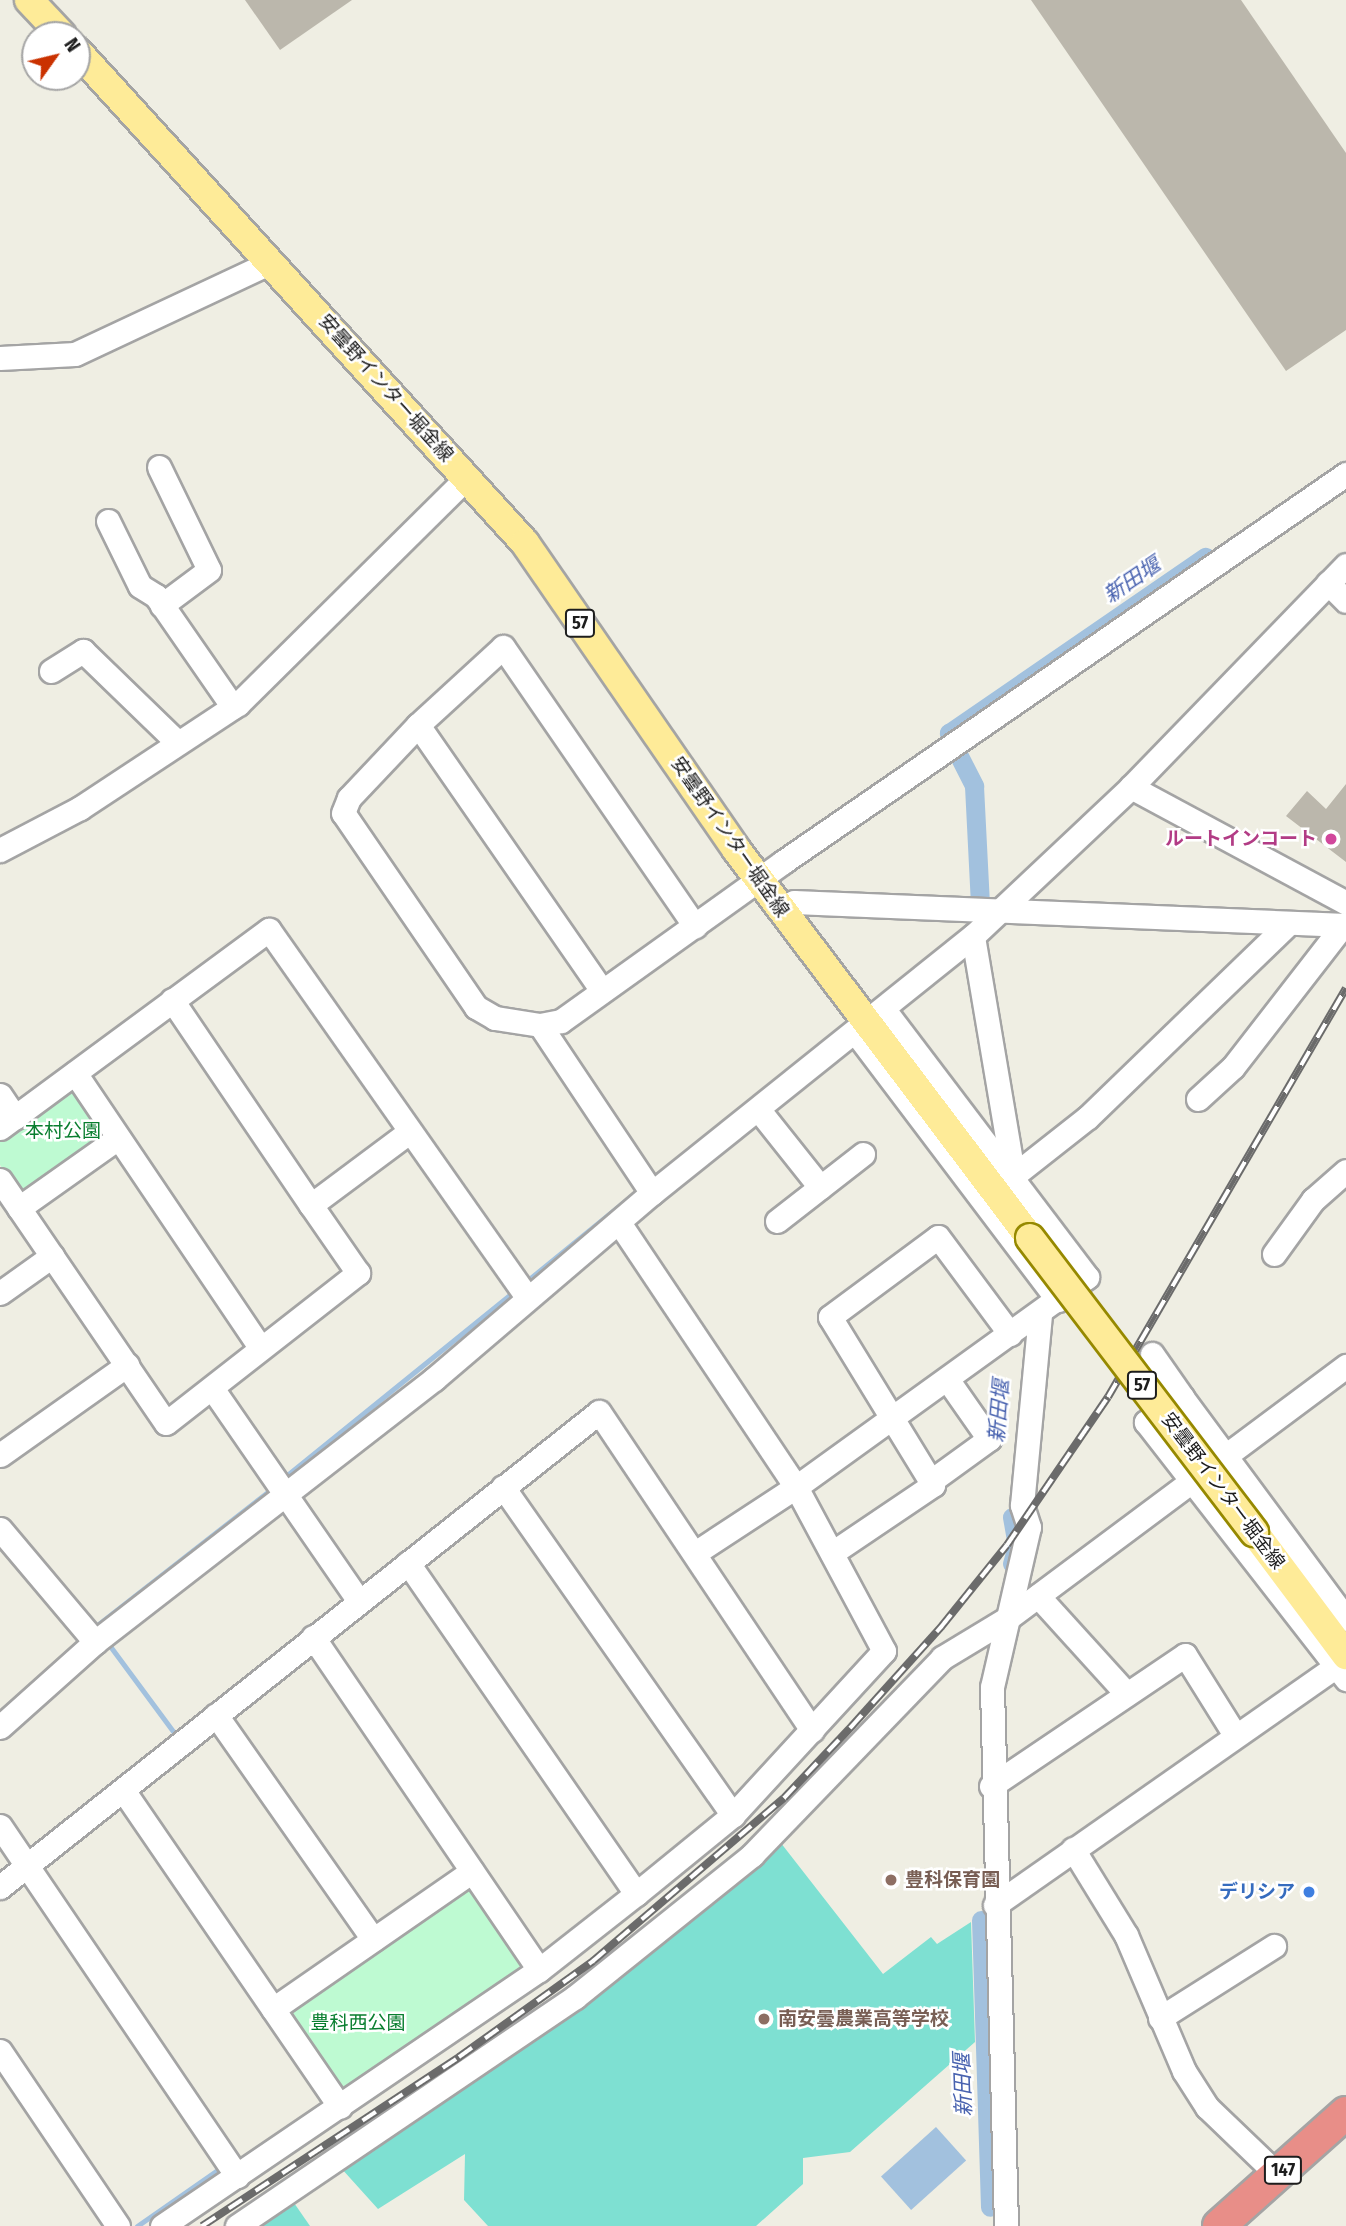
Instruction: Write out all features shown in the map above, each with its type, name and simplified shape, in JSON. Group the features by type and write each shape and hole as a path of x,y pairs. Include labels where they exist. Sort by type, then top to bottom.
{"highway":[{"name":"147","path":"1219,2226 1346,2113"}],"main road":[{"path":"29,0 49,21"},
{"name":"安曇野インター堀金線","path":"91,66 526,543 780,910 869,1023 1254,1532 1343,1665"}],"street":[{"path":"0,358 75,354 271,262"},
{"path":"159,467 209,570 162,605"},
{"path":"695,926 503,647 418,725 349,798 343,813 476,1007 495,1018 540,1025 561,1021 1346,474"},
{"path":"0,850 80,808 233,707 467,477"},
{"path":"108,521 140,586 162,605 233,707"},
{"path":"0,1727 95,1642 434,1379 652,1193 869,1023 1002,913 1131,787 1346,565"},
{"path":"1328,583 1346,601"},
{"path":"51,671 83,651 178,743"},
{"path":"418,725 602,991"},
{"path":"1131,787 1345,918"},
{"path":"780,910 794,902 1288,924 1345,918"},
{"path":"1198,1099 1233,1067 1345,918"},
{"path":"1013,1176 1088,1117 1288,924"},
{"path":"0,1095 8,1122 269,930 527,1297"},
{"path":"973,936 1013,1176"},
{"path":"0,1180 166,1423 358,1273 172,1000"},
{"path":"695,1553 796,1487 1087,1277 1013,1176 869,1023"},
{"path":"869,1023 1049,1307 1022,1505 1029,1527 992,1687 991,1786 1006,2226"},
{"path":"540,1025 652,1193"},
{"path":"75,1073 260,1347"},
{"path":"758,1109 820,1187"},
{"path":"311,1205 410,1132"},
{"path":"19,1208 118,1138"},
{"path":"777,1221 863,1154"},
{"path":"1274,1254 1313,1200 1346,1171"},
{"path":"162,2226 539,1970 636,1894 733,1815 884,1651 796,1487 618,1223"},
{"path":"832,1553 933,1485 830,1317 938,1237 1010,1334"},
{"path":"0,1293 52,1255"},
{"path":"1152,1354 1226,1459 1346,1619"},
{"path":"0,1455 127,1365"},
{"path":"237,2226 575,1997 752,1855 942,1658 1008,1618 1226,1459 1346,1366"},
{"path":"931,1481 989,1439 947,1379"},
{"path":"212,1388 359,1601"},
{"path":"995,1905 1235,1735 1343,1665 1146,1422 1182,1397"},
{"path":"0,1887 598,1412 812,1730"},
{"path":"503,1487 733,1815"},
{"path":"0,1529 95,1642"},
{"path":"408,1563 636,1894"},
{"path":"1038,1596 1127,1694"},
{"path":"313,1637 539,1970"},
{"path":"991,1786 1185,1655 1235,1735"},
{"path":"216,1715 373,1939"},
{"path":"123,1790 340,2107"},
{"path":"0,1826 237,2176"},
{"path":"1073,1849 1126,1935 1184,2071 1207,2107 1278,2175"},
{"path":"273,2009 472,1871"},
{"path":"1160,2018 1274,1947"},
{"path":"0,2051 118,2226"}],"green space":[{"name":"本村公園","path":"65,1090 77,1092 104,1132 101,1143 29,1193 18,1191 0,1165 0,1138"},
{"name":"豊科西公園","path":"471,1884 528,1966 344,2095 287,2013"}],"shaded area":[{"name":"南安曇農業高等学校","path":"777,1838 883,1974 931,1937 937,1944 971,1922 975,2042 850,2152 803,2158 803,2184 756,2226 488,2226 464,2200 465,2154 378,2209 341,2168"},
{"path":"936,2127 966,2160 911,2210 881,2177"},
{"path":"292,2200 310,2226 252,2226"}],"building":[{"path":"245,0 352,0 280,50"},
{"path":"1031,0 1241,0 1346,153 1346,330 1286,371"},
{"name":"ルートインコート","path":"1346,784 1346,862 1286,816 1307,791 1326,809"}],"waterway":[{"name":"新田堰","path":"952,739 949,733 1205,557"},
{"name":"新田堰","path":"957,752 974,786 980,903"},
{"path":"523,1284 632,1195"},
{"path":"281,1480 516,1290"},
{"path":"100,1631 96,1626 274,1487"},
{"name":"新田堰","path":"1012,1517 1017,1546 1012,1563"},
{"path":"107,1642 178,1738"},
{"name":"新田堰","path":"981,1920 990,2207"},
{"path":"137,2226 220,2168 218,2165"}],"railway":[{"path":"202,2226 459,2057 593,1961 784,1798 851,1727 941,1627 1007,1545 1108,1397 1346,988"}],"place":[{"name":"ルートインコート","path":"1331,839"},
{"name":"豊科保育園","path":"891,1880"},
{"name":"デリシア","path":"1309,1892"},
{"name":"南安曇農業高等学校","path":"764,2019"}]}
